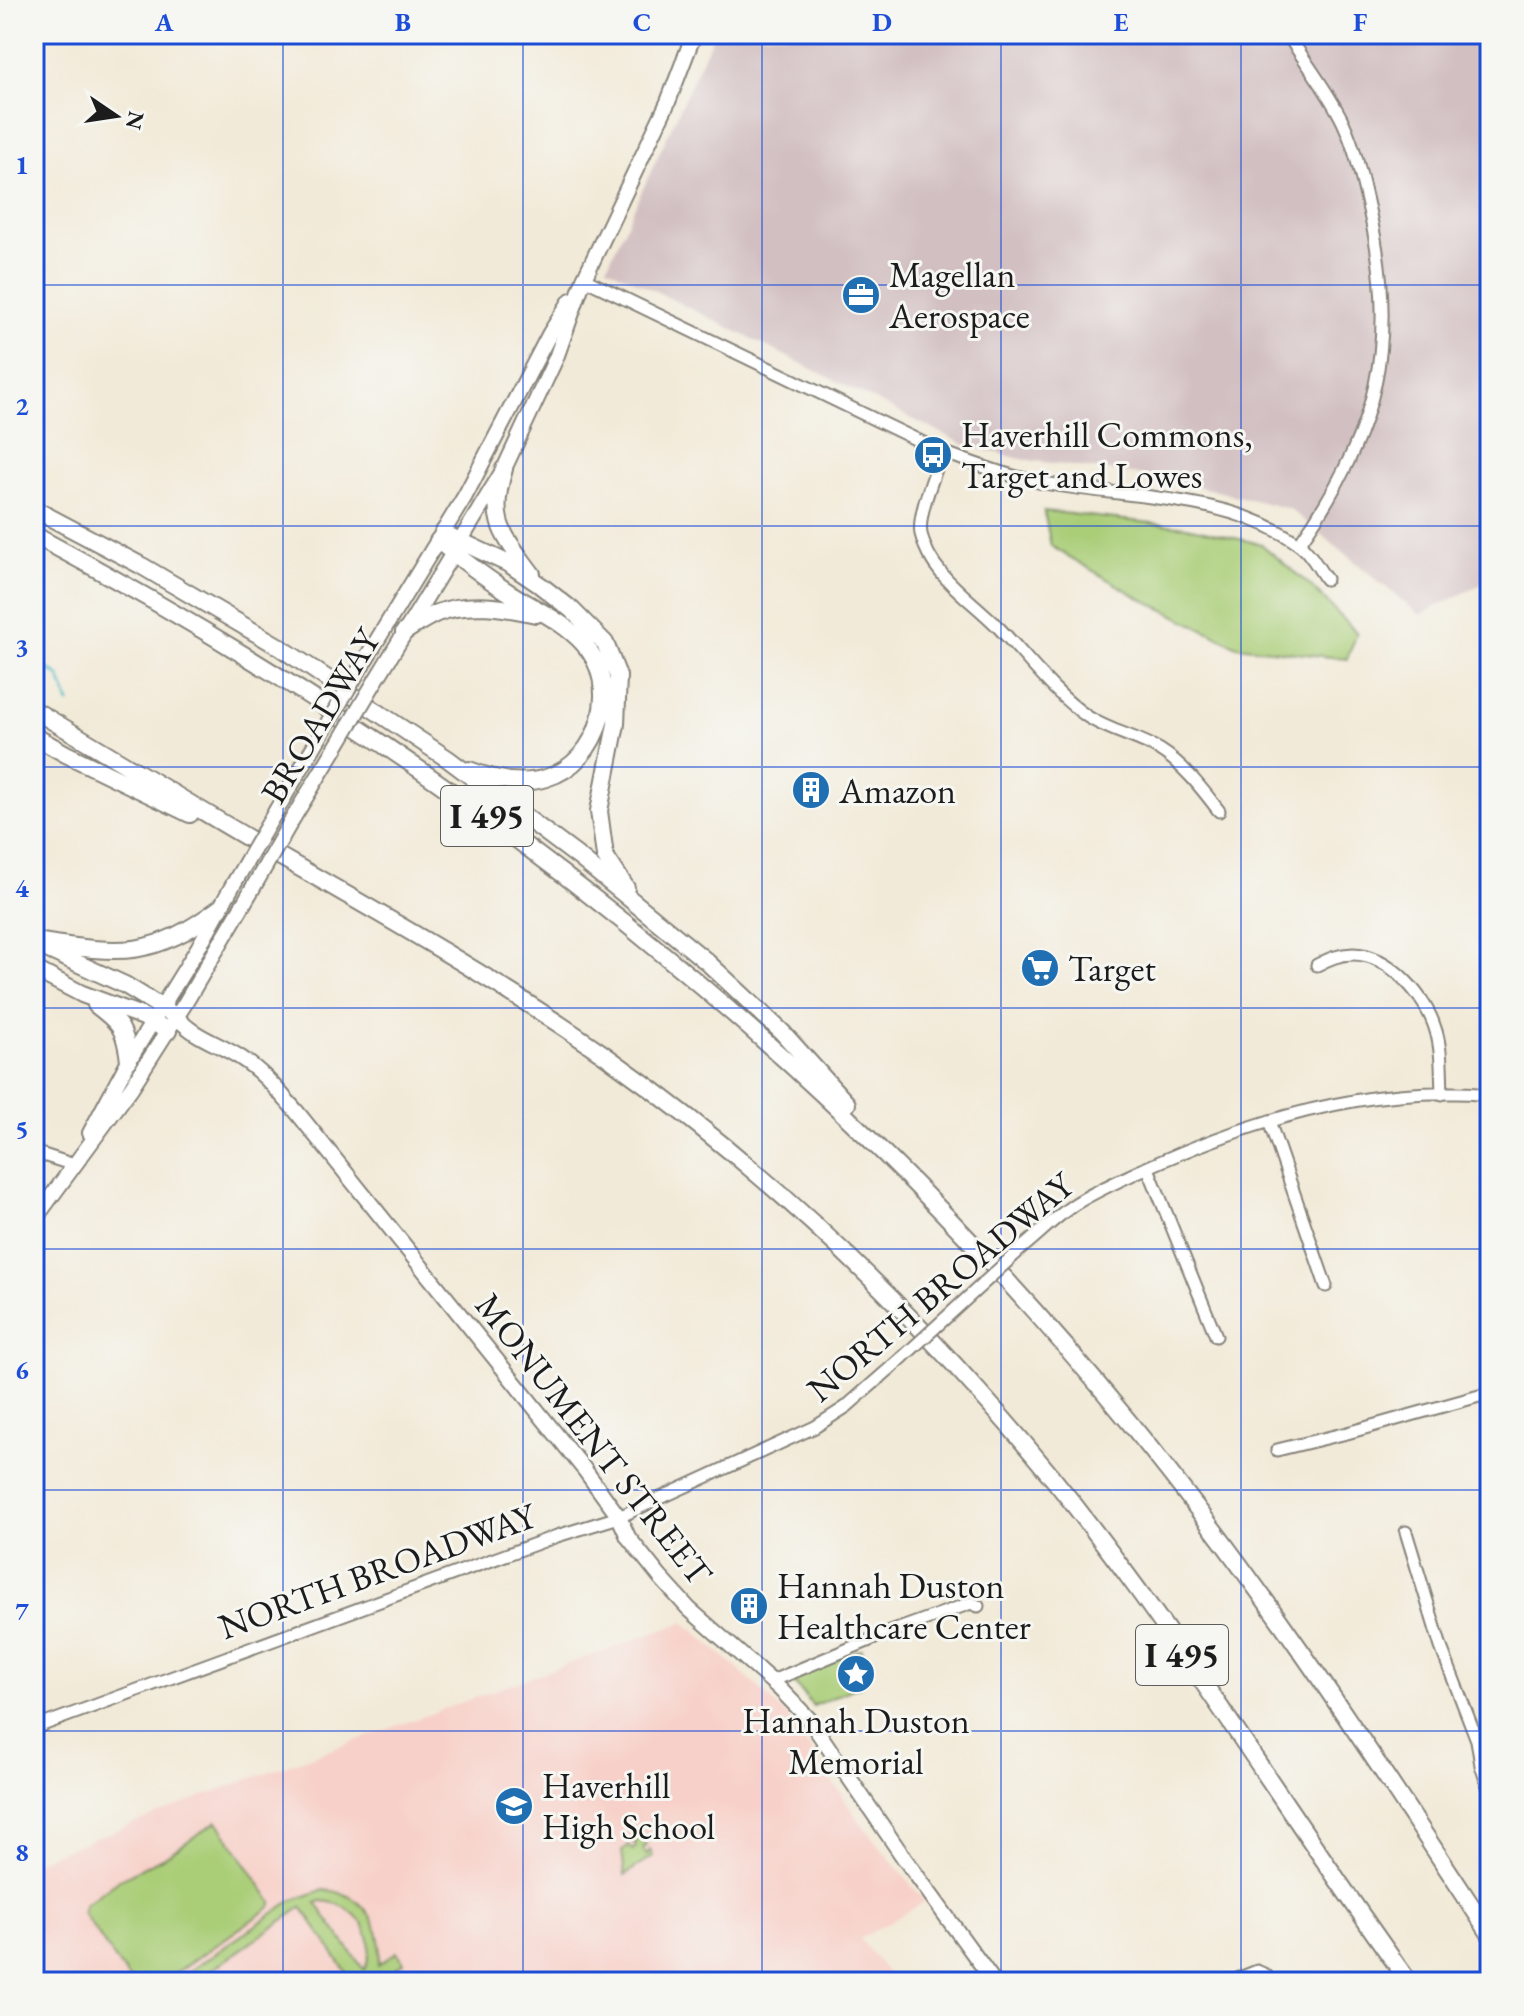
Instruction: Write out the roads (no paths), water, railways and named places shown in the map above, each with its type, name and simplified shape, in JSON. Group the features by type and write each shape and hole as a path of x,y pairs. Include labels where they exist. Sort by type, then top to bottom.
{"highway":[{"path":"504,469 497,491 496,512 502,531 540,585"},
{"path":"34,509 142,566 278,646 454,764 636,903 706,961 782,1032 854,1112 893,1162"},
{"name":"I 495","path":"34,535 163,605 323,702 509,831 698,982 829,1099 1033,1309 1180,1485 1295,1640 1490,1934"},
{"path":"440,537 458,547 509,564 572,610 605,643 618,676 616,724 599,811 605,856 636,903"},
{"path":"454,764 504,781 549,777 577,760 592,741 603,712 598,664 583,643 550,618 502,589 458,547"},
{"path":"404,632 437,613 473,606 507,608 550,618"},
{"name":"I 495","path":"34,710 449,954 608,1057 691,1119 865,1272 988,1402 1085,1519 1145,1600 1409,1982"},
{"path":"34,738 268,849"},
{"path":"34,942 91,951 133,950 167,942 220,908"},
{"path":"34,942 125,985 169,1021"},
{"path":"34,969 82,994 169,1021"},
{"path":"82,994 121,1025 129,1060"}],"main road":[{"name":"BROADWAY","path":"34,1220 131,1088 504,469 556,358 584,279 668,102 694,34"},
{"name":"BROADWAY","path":"74,1165 129,1060 169,1021 220,908 440,537 499,435 550,333 584,279"},
{"name":"MONUMENT STREET","path":"169,1021 242,1059 269,1079 584,1469 619,1517 628,1537 689,1609 772,1681 809,1719 994,1982"}],"street":[{"path":"1287,34 1324,87 1343,123 1356,158 1377,242 1384,316 1373,394 1360,433 1323,510 1299,544"},
{"path":"584,279 942,452 985,468 1036,481 1214,508 1251,520 1299,544 1326,579"},
{"path":"942,452 922,515 921,533 934,563 958,591 1085,715 1109,730 1160,750 1181,766 1219,811"},
{"path":"1317,965 1336,955 1356,954 1377,961 1407,982 1418,994 1436,1029 1441,1053 1442,1094"},
{"name":"NORTH BROADWAY","path":"34,1728 557,1536 619,1517 816,1427 846,1407 1075,1204 1148,1168 1228,1134 1269,1121 1381,1098 1490,1095"},
{"path":"1269,1121 1326,1286"},
{"path":"34,1152 74,1165"},
{"path":"1148,1168 1216,1336"},
{"path":"1277,1450 1490,1393"},
{"path":"1406,1532 1441,1647 1477,1740 1490,1793"},
{"path":"772,1681 920,1621 971,1603 978,1606"},
{"path":"1477,1740 1490,1737"},
{"path":"1230,1982 1254,1972 1266,1977"}],"waterway":[{"path":"34,660 59,676 69,703"},
{"path":"34,769 40,757"}],"place":[{"name":"Magellan Aerospace","path":"861,295"},
{"name":"Haverhill Commons, Target and Lowes","path":"933,455"},
{"name":"Amazon","path":"811,790"},
{"name":"Target","path":"1040,968"},
{"name":"Hannah Duston Healthcare Center","path":"749,1606"},
{"name":"Hannah Duston Memorial","path":"856,1674"},
{"name":"Haverhill High School","path":"514,1806"}]}
